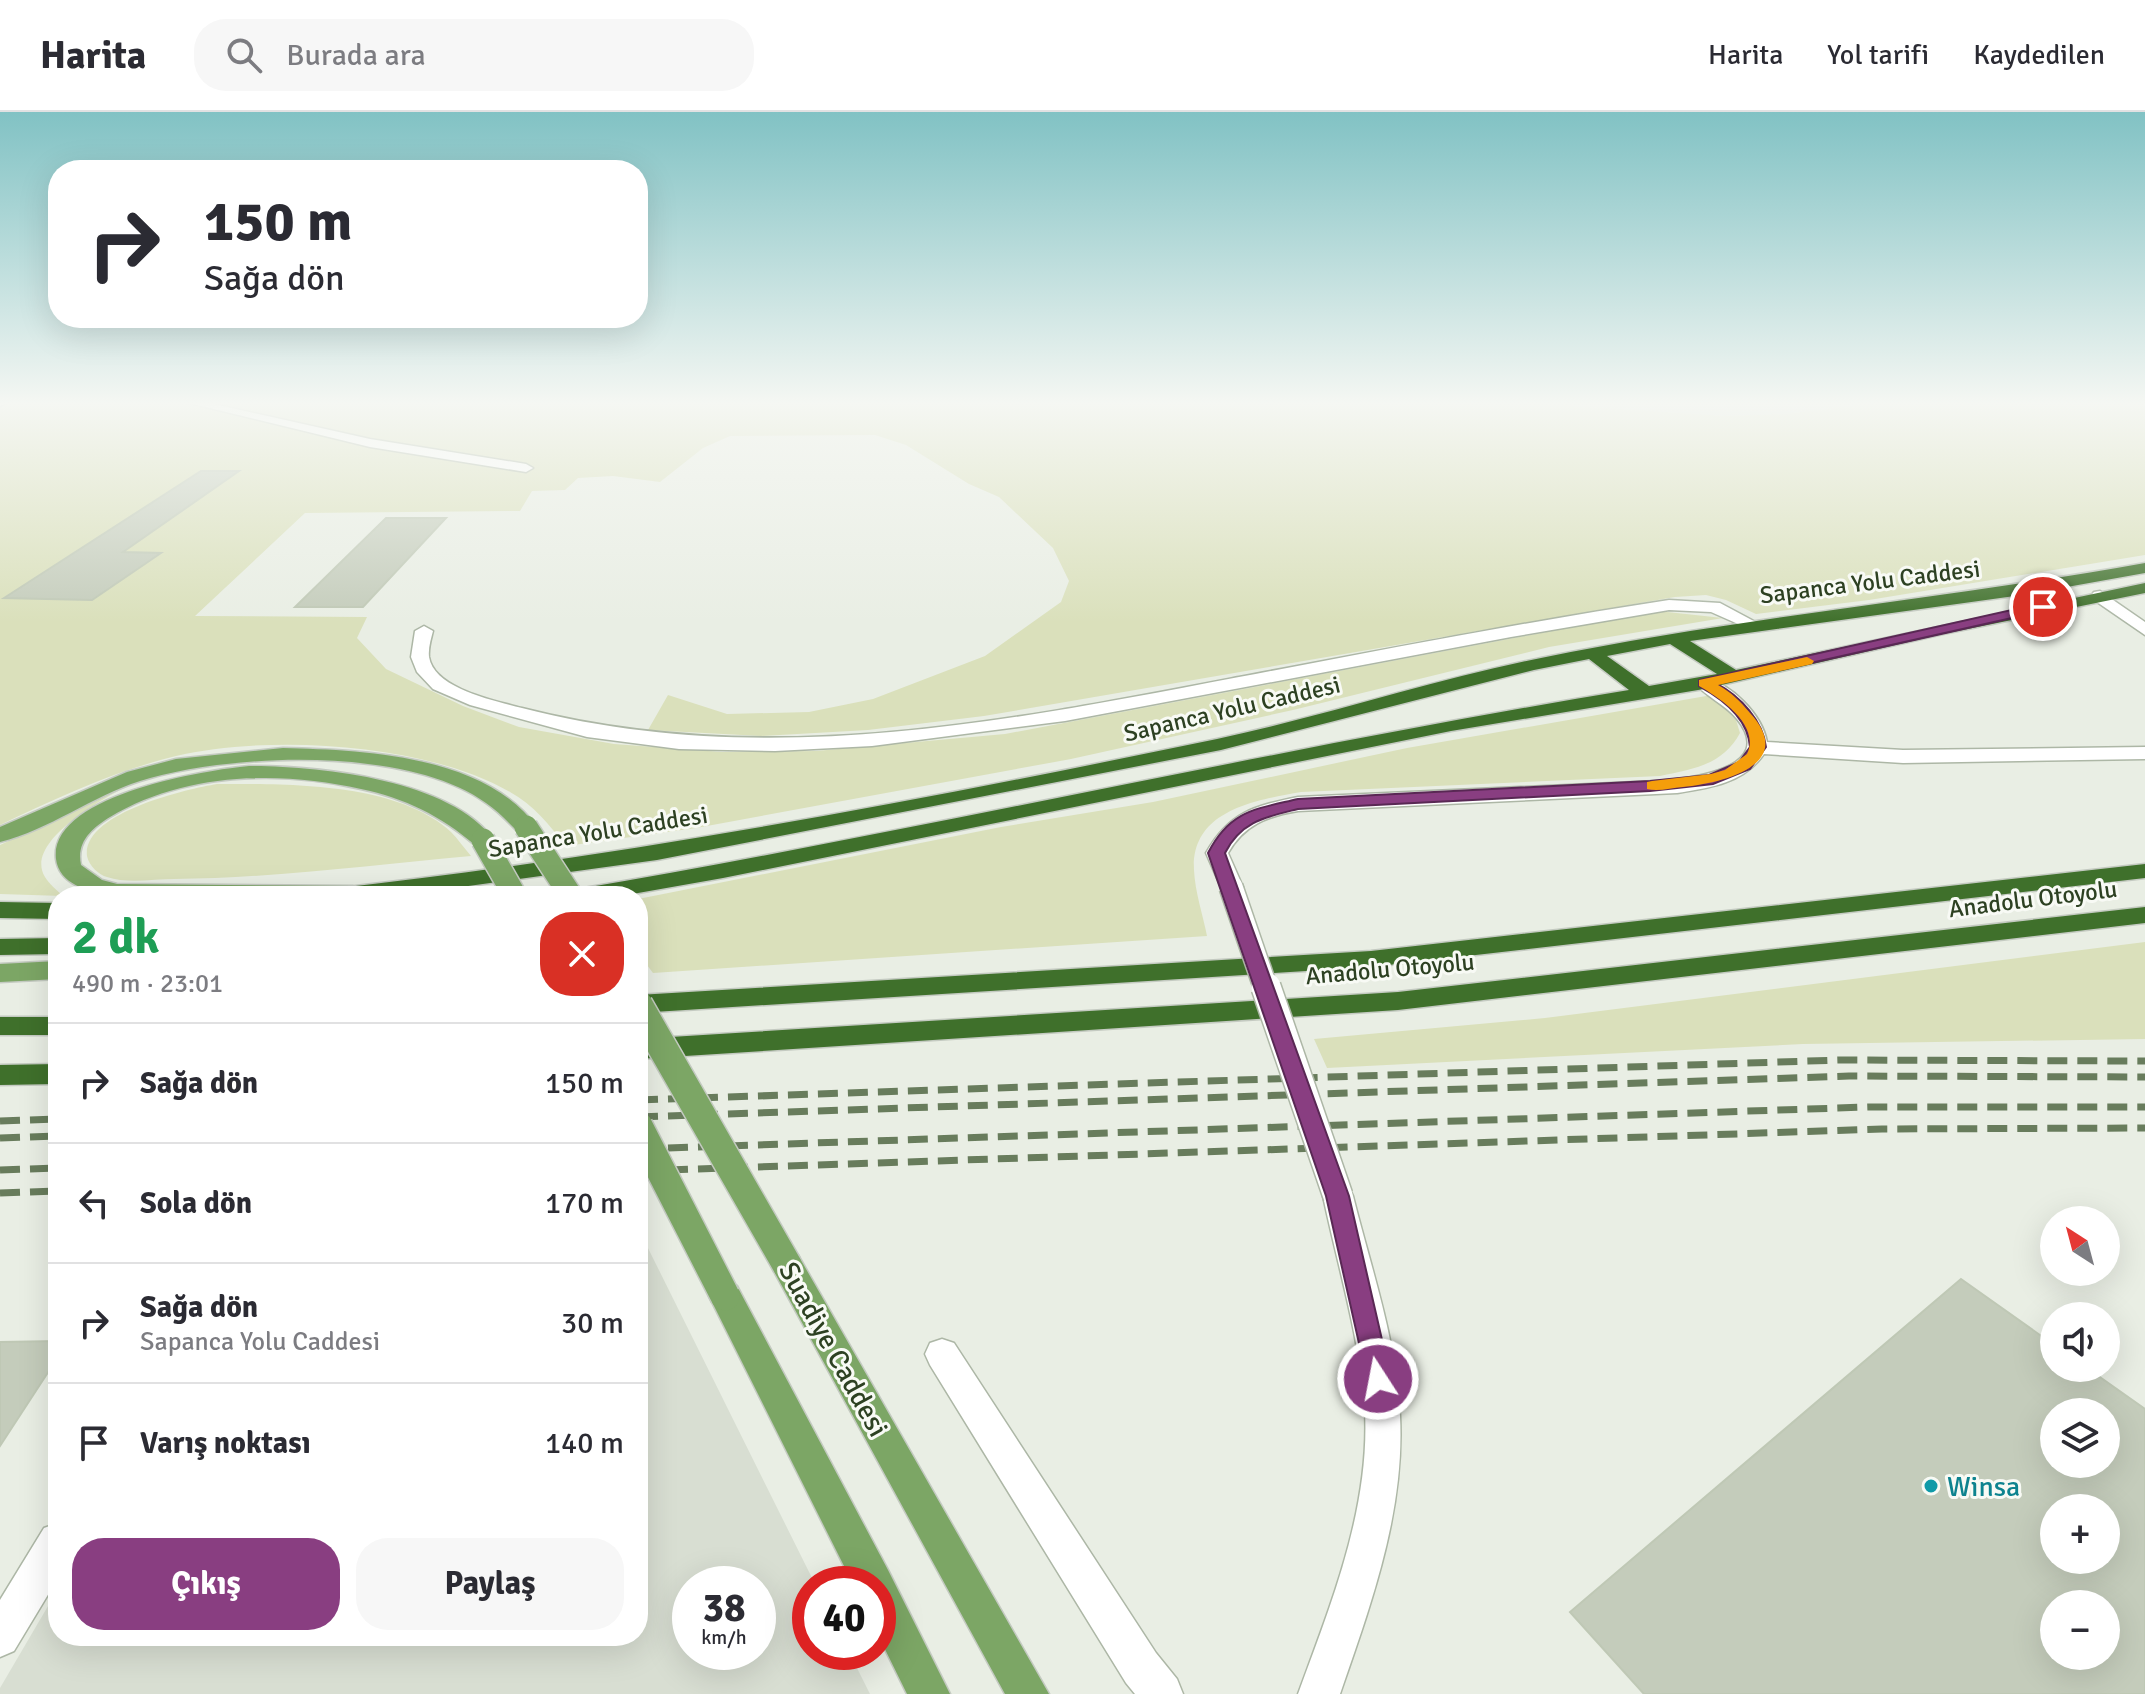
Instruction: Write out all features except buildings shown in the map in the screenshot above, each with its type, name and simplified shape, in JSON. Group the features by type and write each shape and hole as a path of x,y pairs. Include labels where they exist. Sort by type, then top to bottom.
{"highway":[{"name":"Sapanca Yolu Caddesi","path":"410,886 657,853 1221,744 1478,678 1673,638 2022,590 2145,568"},
{"path":"636,886 1451,725 1704,683 2145,588"},
{"path":"1673,638 1734,677"},
{"path":"1592,653 1647,694"},
{"name":"Anadolu Otoyolu","path":"648,1004 1371,959 2145,871"},
{"path":"0,910 48,911"},
{"name":"Anadolu Otoyolu","path":"648,1048 1398,1001 2145,915"},
{"path":"0,947 48,946"},
{"path":"0,1026 48,1026"},
{"path":"0,1075 48,1074"}],"main road":[{"path":"0,835 134,776 201,761 265,754 352,757 434,772 487,794 526,827 564,886"},
{"path":"94,886 71,871 66,860 66,848 74,834 89,820 137,796 191,779 267,773 356,781 420,798 461,819 483,840 509,886"},
{"path":"0,973 48,971"},
{"name":"Suadiye Caddesi","path":"648,1022 1028,1694"},
{"path":"648,1146 865,1566"},
{"path":"896,1628 929,1694"}],"street":[{"path":"2100,596 2145,630"},
{"path":"424,631 420,657 428,674 454,693 527,718 592,732 677,744 776,745 901,737 1009,723 1135,703 1372,657 1669,605 1714,607 1754,626"},
{"path":"1319,1694 1363,1565 1379,1498 1384,1439 1375,1362 1338,1196 1217,853 1237,823 1275,808 1298,804 1686,783 1730,773 1744,766 1758,747 1757,735 1750,722 1725,694 1704,683"},
{"path":"1758,747 1826,755 1913,759 2145,753"},
{"path":"942,1354 1141,1668 1162,1694"},
{"path":"0,1637 48,1558"}],"shaded area":[{"path":"648,1248 806,1566 792,1566 792,1670 858,1670 870,1694 0,1694 0,1688 48,1606 48,1646 648,1646"}],"green space":[{"path":"0,476 668,476 660,482 613,476 578,478 565,490 532,491 520,511 305,513 195,616 367,617 357,638 386,669 463,706 519,727 614,744 722,752 816,751 1005,734 1658,611 1723,618 1549,647 1293,710 1071,759 696,828 566,846 526,803 475,775 392,753 301,745 214,749 153,762 64,795 0,825"},
{"path":"956,476 2145,476 2145,555 1869,600 1756,614 1726,600 1706,595 1675,597 984,716 868,730 761,736 648,730 668,695 727,714 809,712 873,699 985,656 1061,602 1069,581 1053,548 999,497"},
{"path":"1712,695 1736,720 1740,733 1716,759 1660,776 1301,792 1247,804 1215,821 1203,834 1196,850 1194,870 1197,895 1207,936 653,973 648,966 648,897 1001,827 1153,802 1407,748"},
{"path":"217,784 340,789 401,803 451,832 471,856 285,874 140,881 107,877 90,863 87,856 90,841 101,827 118,816 161,798"},
{"path":"122,789 82,813 54,837 41,864 52,886 48,886 48,896 0,894 0,845"},
{"path":"2145,942 2145,1039 1803,1044 1327,1068 1314,1039 1545,1018"}],"railway":[{"path":"648,1100 1840,1060 2145,1061"},
{"path":"648,1117 1849,1076 2145,1077"},
{"path":"648,1149 1868,1107 2145,1107"},
{"path":"0,1121 48,1119"},
{"path":"648,1171 1882,1129 2145,1128"},
{"path":"0,1138 48,1136"},
{"path":"0,1170 48,1168"},
{"path":"0,1193 48,1191"}],"slow traffic":[{"path":"1652,786 1713,779 1744,766 1754,756 1758,747 1757,735 1750,722 1725,694 1704,683 1807,661"}],"place":[{"name":"Winsa","path":"1931,1486"}],"route":[{"path":"1378,1379 1338,1196 1217,853 1237,823 1275,808 1298,804 1650,786 1713,779 1744,766 1758,747 1757,735 1750,722 1725,694 1704,683 2043,607"}]}
